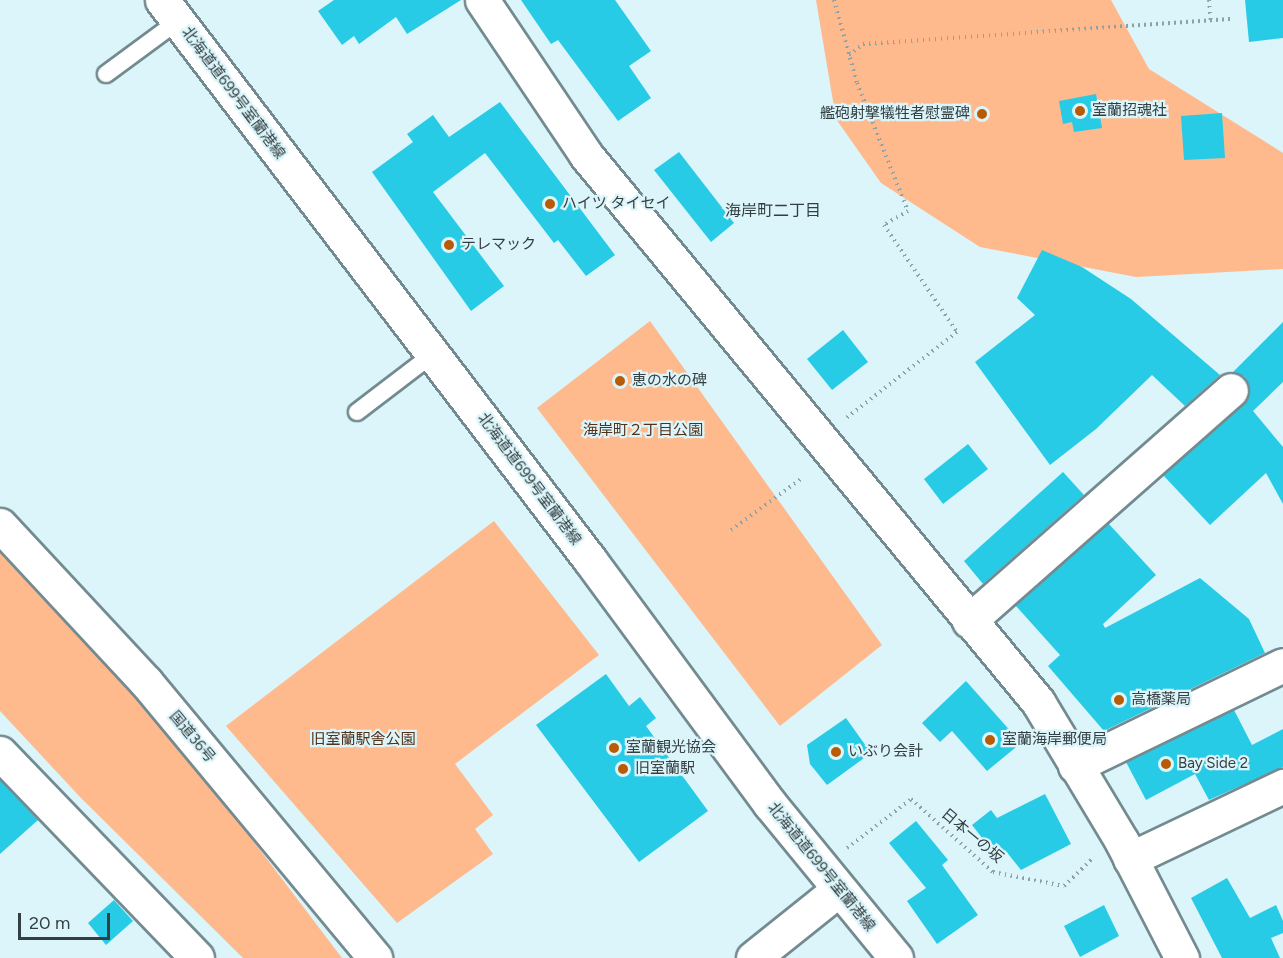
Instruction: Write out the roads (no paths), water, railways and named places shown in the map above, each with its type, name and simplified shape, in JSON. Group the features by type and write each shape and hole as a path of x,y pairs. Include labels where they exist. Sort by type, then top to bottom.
{"main road":[{"path":"482,0 586,155 1038,702 1126,851 1182,958"},
{"name":"北海道道699号室蘭港線","path":"170,10 829,879 896,958"},
{"path":"969,621 1231,390"},
{"name":"国道36号","path":"0,525 146,682 375,958"},
{"path":"1075,766 1283,665"},
{"path":"0,753 196,958"},
{"path":"1126,851 1283,786"},
{"path":"753,958 829,879"}],"lane":[{"path":"106,74 170,10"},
{"path":"357,412 433,354"}],"place":[{"name":"室蘭招魂社","path":"1080,111"},
{"name":"艦砲射撃犠牲者慰霊碑","path":"982,114"},
{"name":"ハイツ タイセイ","path":"550,204"},
{"name":"テレマック","path":"449,245"},
{"name":"恵の水の碑","path":"620,381"},
{"name":"高橋薬局","path":"1119,700"},
{"name":"室蘭海岸郵便局","path":"990,740"},
{"name":"室蘭観光協会","path":"614,748"},
{"name":"いぶり会計","path":"836,752"},
{"name":"Bay Side 2","path":"1166,764"},
{"name":"旧室蘭駅","path":"623,769"}],"district":[{"name":"海岸町二丁目","path":"773,211"}],"park label":[{"name":"海岸町２丁目公園","path":"643,431"},
{"name":"旧室蘭駅舎公園","path":"363,740"}]}
